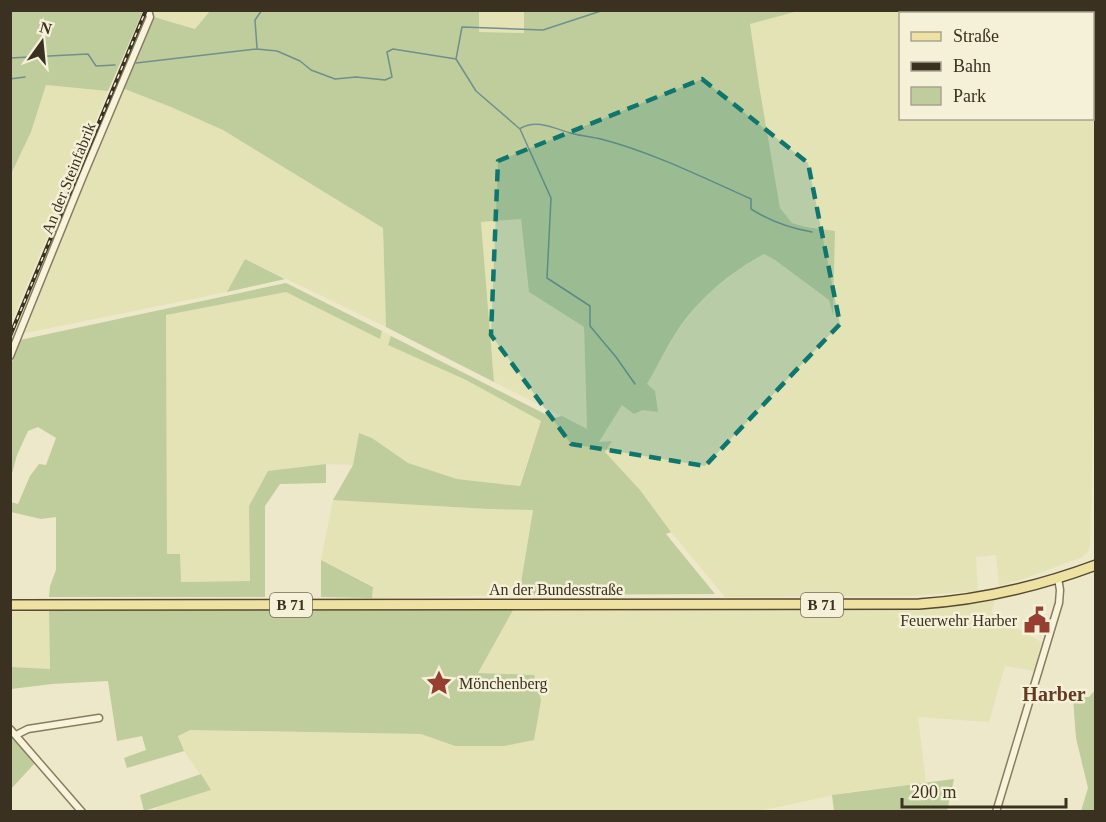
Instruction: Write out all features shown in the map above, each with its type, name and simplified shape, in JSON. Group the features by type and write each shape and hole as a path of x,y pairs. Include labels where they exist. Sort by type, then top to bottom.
{"main road":[{"name":"An der Bundesstraße","path":"10,605 892,605 964,601 1008,592 1095,565"}],"street":[{"name":"An der Steinfabrik","path":"10,356 150,17 148,10"},
{"path":"996,812 1059,603 1058,578"},
{"path":"82,812 13,732 99,718"}],"highlighted area":[{"path":"702,79 808,163 840,324 705,466 571,444 491,335 498,161"}],"green space":[{"path":"798,10 1085,11 899,12 899,120 1094,120 1094,55 1096,66 1096,312 1090,545 1088,552 1082,557 999,586 996,555 976,557 978,591 910,596 725,597 671,532 640,490 605,452 611,442 599,443 622,405 647,384 678,330 703,298 736,271 764,254 829,300 832,312 835,231 792,223 780,208 750,24"},
{"path":"10,11 143,11 108,91 46,85 31,132 11,174"},
{"path":"150,11 210,11 195,29 154,17"},
{"path":"210,11 479,11 479,32 524,33 524,11 798,11 750,24 780,208 792,223 835,231 833,315 829,300 764,254 739,269 716,287 685,319 647,384 655,391 658,412 643,410 634,414 622,405 599,442 612,441 605,452 640,490 671,532 666,534 715,594 519,595 533,510 333,500 353,465 359,433 372,438 408,463 457,479 520,486 541,421 466,380 388,345 391,336 543,413 554,418 562,416 587,429 584,327 529,292 521,219 481,222 494,382 386,327 383,228 223,130 122,88 154,17 195,29"},
{"path":"479,11 524,11 524,33 478,32"},
{"path":"46,85 108,91 11,323 11,174 31,132"},
{"path":"122,88 223,130 383,228 386,327 245,259 227,292 21,334"},
{"path":"521,219 529,292 584,327 587,429 494,382 481,222"},
{"path":"245,259 285,279 227,292"},
{"path":"286,283 382,331 380,339 286,292 166,315 167,554 180,554 181,582 250,581 249,506 268,471 326,464 326,483 280,484 265,506 265,597 49,597 56,570 56,517 41,519 11,512 11,502 18,504 30,476 39,464 46,465 56,438 38,427 28,431 17,455 11,477 11,365 20,340"},
{"path":"286,292 380,338 382,331 391,336 388,345 466,380 541,421 519,486 457,479 408,463 372,438 359,433 353,465 326,464 268,471 249,506 250,581 181,582 167,554 166,315"},
{"path":"333,500 533,510 519,595 372,598 373,586 321,560"},
{"path":"321,560 373,587 372,598 321,597"},
{"path":"995,600 991,613 1041,642 1035,671 1005,666 989,722 918,717 926,783 849,792 753,812 157,812 156,808 211,790 184,751 178,735 190,730 421,734 455,746 478,673 513,610 919,608 948,607"},
{"path":"513,610 478,673 534,675 541,700 534,740 504,746 455,746 421,734 190,730 178,736 184,751 127,768 124,758 146,750 142,736 117,741 108,681 11,689 11,667 50,669 49,611"},
{"path":"49,611 50,669 11,667 11,612"},
{"path":"1095,690 1095,811 1081,811 1088,788 1076,738 1073,698 1089,697"},
{"path":"11,737 35,763 11,789"},
{"path":"201,774 211,790 144,811 140,795"},
{"path":"954,779 947,811 834,811 832,795"}],"waterway":[{"path":"257,48 255,20 262,10"},
{"path":"604,10 543,30 462,27 456,59 476,91 520,129 551,198 547,278 590,306 590,326 635,384"},
{"path":"136,63 257,49 277,51 300,61 311,70 335,79 356,77 385,80 392,77 387,52 393,49 456,59"},
{"path":"10,58 88,54 96,66 115,65"},
{"path":"10,79 25,77"},
{"path":"521,128 541,124 640,151 751,199 751,209 765,217 812,232"}],"railway":[{"path":"10,336 146,10"}],"place":[{"name":"Feuerwehr Harber","path":"1037,620"},
{"name":"Mönchenberg","path":"439,683"}],"district":[{"name":"Harber","path":"1054,694"}]}
